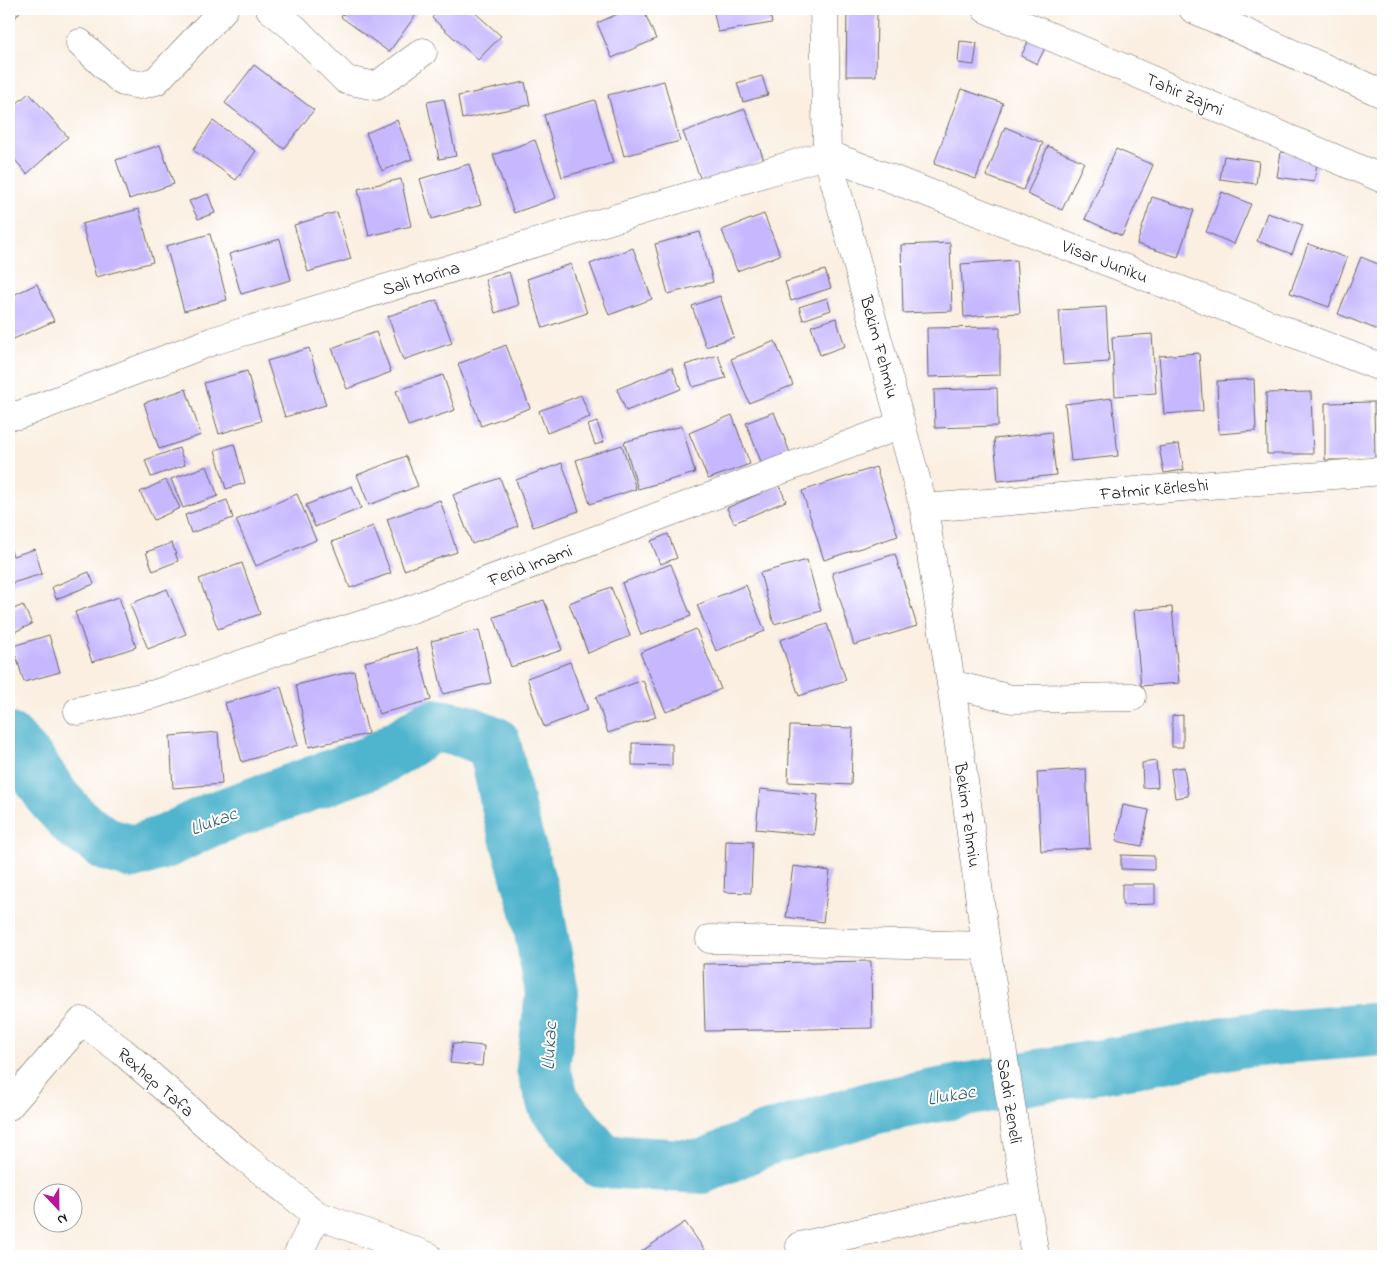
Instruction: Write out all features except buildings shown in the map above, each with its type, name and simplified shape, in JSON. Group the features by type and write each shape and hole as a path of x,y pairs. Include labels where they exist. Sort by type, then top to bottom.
{"street":[{"path":"80,43 123,82 140,85 156,81 224,9"},
{"path":"270,9 294,28 346,80 376,86 422,52"},
{"name":"Bekim Fehmiu","path":"824,9 827,154 924,508 951,684 986,946"},
{"name":"Tahir Zajmi","path":"986,9 1383,179"},
{"path":"1192,9 1383,94"},
{"name":"Visar Juniku","path":"827,154 1383,368"},
{"name":"Sali Morina","path":"14,415 213,341 827,154"},
{"name":"Ferid Imami","path":"78,711 155,694 290,647 412,609 901,425"},
{"name":"Fatmir Kërleshi","path":"924,508 1383,470"},
{"path":"951,684 1012,699 1132,697"},
{"path":"710,939 986,946"},
{"name":"Sadri Zeneli","path":"986,946 1035,1256"},
{"name":"Rexhep Tafa","path":"9,1106 82,1021 122,1051 231,1146 317,1215 428,1256"},
{"path":"800,1246 1025,1195"},
{"path":"297,1256 317,1215"}],"waterway":[{"name":"Llukac","path":"9,740 32,766 54,799 77,824 108,845 133,852 167,841 210,820 377,760 433,725 465,731 494,743 510,815 537,910 552,993 543,1068 554,1104 601,1161 702,1167 766,1139 876,1107 1245,1040 1383,1029"}]}
